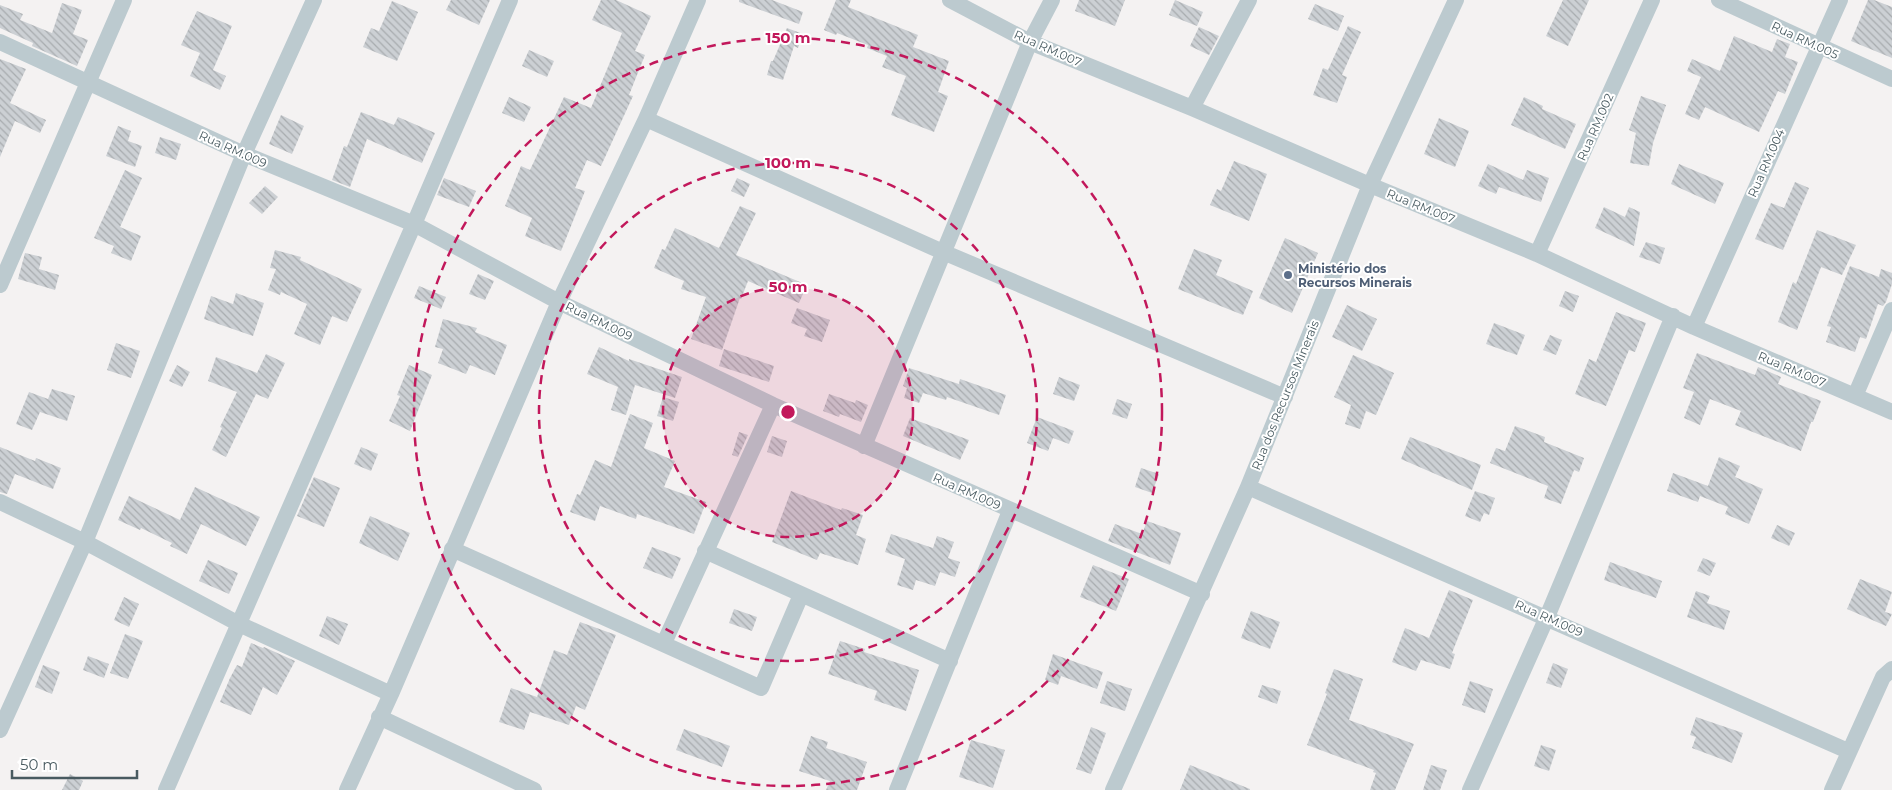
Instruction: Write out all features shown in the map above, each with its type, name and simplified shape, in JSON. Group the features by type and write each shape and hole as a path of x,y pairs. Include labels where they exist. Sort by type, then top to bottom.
{"street":[{"path":"0,285 124,0"},
{"path":"0,730 85,542 244,154 314,0"},
{"path":"166,790 510,0"},
{"path":"347,790 391,694 559,302 646,119 698,0"},
{"name":"Rua RM.007","path":"950,0 1030,42 1192,108 1370,185 1537,254 1674,316 1694,327 1892,412"},
{"path":"864,446 1030,42 1052,0"},
{"path":"1192,108 1249,0"},
{"name":"Rua dos Recursos Minerais","path":"1113,790 1202,594 1248,487 1370,185 1456,0"},
{"name":"Rua RM.002","path":"1537,254 1652,0"},
{"name":"Rua RM.005","path":"1719,0 1892,79"},
{"name":"Rua RM.004","path":"1694,327 1840,0"},
{"name":"Rua RM.009","path":"0,42 244,154 414,224 559,302 773,405 1202,594"},
{"path":"646,119 943,252 1285,397"},
{"path":"1855,396 1892,310"},
{"path":"1470,790 1547,617 1674,316"},
{"path":"664,643 773,405"},
{"name":"Rua RM.009","path":"1248,487 1848,751"},
{"path":"0,502 85,542 239,624 391,694"},
{"path":"897,790 1010,510"},
{"path":"452,548 761,688 801,595"},
{"path":"705,551 950,661"},
{"path":"1832,790 1883,677 1892,669"},
{"path":"379,717 534,790"}],"building":[{"path":"451,0 490,0 479,25 446,10"},
{"path":"601,0 616,0 651,16 635,51 645,55 629,95 633,96 601,166 587,160 575,188 585,191 561,251 525,236 532,218 505,206 521,166 530,170 564,97 591,108 622,33 592,20"},
{"path":"739,0 772,0 803,12 799,24 739,2"},
{"path":"836,0 851,0 848,7 918,35 913,47 949,61 938,92 948,96 934,132 891,115 906,76 882,67 887,56 867,48 868,45 824,30"},
{"path":"1079,0 1125,0 1115,26 1075,11"},
{"path":"1175,0 1203,12 1197,26 1169,15"},
{"path":"1563,0 1589,0 1568,46 1546,36"},
{"path":"1868,0 1874,0 1892,7 1892,58 1851,41"},
{"path":"392,1 418,12 397,61 363,47 371,28 379,31"},
{"path":"62,3 82,10 73,34 88,40 77,66 32,46 33,43 0,28 0,5 23,14 20,20 52,33"},
{"path":"1315,4 1344,16 1338,31 1308,19"},
{"path":"197,11 232,26 213,70 226,76 220,90 190,76 200,53 181,45"},
{"path":"1348,26 1361,32 1342,75 1347,77 1337,103 1313,95 1323,68 1328,70"},
{"path":"1199,27 1219,36 1209,55 1190,46"},
{"path":"787,28 803,34 798,48 794,46 783,80 767,75 771,61 773,61"},
{"path":"1734,36 1772,52 1777,39 1790,44 1785,57 1798,62 1785,94 1778,91 1759,132 1705,107 1699,120 1685,114 1701,77 1687,71 1692,59 1720,71"},
{"path":"529,50 554,61 547,77 522,66"},
{"path":"0,59 26,69 10,103 46,120 40,133 15,121 0,157"},
{"path":"1641,96 1666,105 1653,143 1649,166 1630,163 1636,133 1629,130"},
{"path":"509,97 531,107 524,122 502,113"},
{"path":"1524,97 1543,106 1542,109 1576,124 1565,149 1511,125"},
{"path":"361,112 394,125 398,117 435,133 422,163 367,139 350,187 332,180 344,146 347,147"},
{"path":"281,115 304,126 292,154 269,144"},
{"path":"1439,118 1469,131 1455,167 1424,154"},
{"path":"118,126 131,131 128,141 142,146 135,167 106,156"},
{"path":"160,137 181,144 176,160 155,153"},
{"path":"1234,161 1267,174 1249,221 1210,205 1217,189 1221,191"},
{"path":"1488,164 1523,180 1527,170 1549,178 1541,202 1499,187 1496,194 1478,186"},
{"path":"1679,164 1724,183 1715,204 1671,184"},
{"path":"125,170 142,178 120,227 141,236 131,261 111,253 114,246 94,238"},
{"path":"444,178 476,191 469,207 437,195"},
{"path":"737,178 750,184 744,197 731,191"},
{"path":"1795,182 1809,188 1783,250 1755,239 1771,203 1784,208"},
{"path":"265,186 278,197 262,214 249,203"},
{"path":"740,206 756,213 736,255 807,285 799,303 748,281 722,350 691,339 706,297 681,289 684,281 654,268 662,249 665,250 675,228 719,248"},
{"path":"1604,207 1625,217 1629,207 1640,212 1634,246 1595,228"},
{"path":"1817,230 1856,245 1842,275 1821,267 1797,330 1778,322 1793,282 1796,284"},
{"name":"Ministério dos Recursos Minerais","path":"1285,238 1318,253 1292,313 1259,298"},
{"path":"1646,242 1665,248 1660,264 1639,257"},
{"path":"1194,249 1222,260 1216,275 1253,291 1243,315 1178,289"},
{"path":"275,250 301,257 300,260 362,289 347,322 332,316 320,345 294,334 307,304 281,292 280,295 268,290 276,269 270,268"},
{"path":"25,253 42,257 39,269 59,275 55,290 18,279"},
{"path":"1850,266 1879,277 1881,269 1892,273 1892,284 1886,302 1883,306 1878,304 1866,339 1860,337 1855,352 1826,342 1831,327 1827,326"},
{"path":"478,274 494,281 485,300 469,294"},
{"path":"419,286 446,297 441,309 414,298"},
{"path":"1565,291 1579,296 1573,312 1559,306"},
{"path":"236,293 264,303 253,336 204,319 211,296 233,304"},
{"path":"1347,305 1377,319 1362,351 1332,337"},
{"path":"797,308 830,320 822,342 804,336 807,329 791,323"},
{"path":"1616,312 1646,323 1635,352 1629,350 1606,406 1575,394 1589,359 1596,362"},
{"path":"443,319 477,328 475,332 507,345 495,375 470,365 466,374 438,363 443,349 435,347"},
{"path":"1494,323 1525,335 1517,355 1486,344"},
{"path":"1550,335 1562,340 1556,355 1543,350"},
{"path":"116,343 140,351 131,378 107,370"},
{"path":"599,347 629,361 629,359 682,377 675,398 635,385 626,415 611,410 618,387 587,374"},
{"path":"724,349 774,366 769,382 719,366"},
{"path":"1697,353 1755,375 1758,367 1781,377 1778,384 1821,401 1801,451 1735,425 1741,411 1710,399 1700,425 1684,418 1694,392 1683,388"},
{"path":"266,354 285,363 268,399 256,394 226,457 212,450 222,428 220,427 237,392 208,381 216,357 257,373"},
{"path":"1353,355 1394,373 1376,415 1366,411 1360,429 1345,424 1351,405 1334,397"},
{"path":"177,365 190,372 182,387 169,381"},
{"path":"409,365 432,375 410,431 389,421 400,396 397,395"},
{"path":"909,368 959,384 960,379 1006,395 999,415 947,397 946,400 923,393 919,403 904,398 907,388 903,386"},
{"path":"1059,377 1080,385 1074,401 1053,394"},
{"path":"52,389 75,396 67,421 40,412 32,430 16,424 29,392 48,399"},
{"path":"829,394 855,403 856,400 868,405 861,422 840,414 839,417 823,411"},
{"path":"663,397 679,402 673,421 657,416"},
{"path":"1117,399 1132,404 1127,419 1112,414"},
{"path":"630,414 653,423 644,448 675,461 664,487 706,502 694,534 637,514 636,519 600,506 595,521 570,512 577,494 580,495 595,460 611,467"},
{"path":"1037,417 1074,431 1069,444 1053,438 1048,451 1027,443"},
{"path":"910,418 969,440 960,460 903,436"},
{"path":"1515,426 1545,437 1544,442 1584,458 1579,472 1574,470 1561,504 1544,498 1548,486 1490,463 1496,448 1505,451"},
{"path":"739,432 748,435 738,457 732,455"},
{"path":"772,436 787,441 782,457 767,452"},
{"path":"1410,437 1481,465 1472,490 1401,459"},
{"path":"0,447 35,461 36,458 61,468 53,489 15,474 7,494 0,492"},
{"path":"361,447 378,454 371,471 354,464"},
{"path":"1719,457 1740,466 1735,477 1763,489 1749,524 1725,514 1728,507 1700,496 1698,502 1667,491 1673,473 1708,486"},
{"path":"1141,468 1159,474 1152,493 1135,487"},
{"path":"314,477 340,488 324,527 297,516"},
{"path":"195,487 260,517 246,546 201,524 187,554 170,546 172,543 141,528 140,530 118,520 129,496 180,520"},
{"path":"791,491 841,510 842,508 863,515 856,535 866,539 858,565 820,553 817,560 772,542"},
{"path":"1475,491 1495,498 1489,515 1484,513 1480,522 1465,516"},
{"path":"370,516 410,533 398,561 359,543"},
{"path":"1147,521 1181,533 1170,565 1108,541 1115,524 1142,534"},
{"path":"1777,525 1795,533 1789,546 1771,538"},
{"path":"891,534 933,548 937,536 954,542 948,558 960,562 955,577 940,572 935,586 916,580 913,590 897,585 905,559 885,552"},
{"path":"652,547 681,558 672,579 643,568"},
{"path":"1703,558 1716,563 1710,576 1697,571"},
{"path":"208,560 238,573 229,594 199,581"},
{"path":"1610,562 1662,581 1656,598 1604,580"},
{"path":"1093,565 1129,579 1116,611 1080,597"},
{"path":"1860,579 1892,592 1885,612 1892,614 1886,626 1847,609"},
{"path":"1449,590 1473,600 1452,653 1455,654 1450,669 1421,660 1416,671 1392,662 1405,628 1429,638"},
{"path":"1696,591 1710,596 1707,603 1730,611 1724,630 1687,617"},
{"path":"124,597 139,604 129,627 114,620"},
{"path":"734,609 757,617 752,631 729,623"},
{"path":"1251,611 1280,622 1270,649 1241,638"},
{"path":"327,616 348,624 339,645 319,636"},
{"path":"580,622 616,635 585,710 576,706 569,725 530,712 524,730 499,722 511,688 537,697 554,650 567,655"},
{"path":"125,634 143,641 128,679 110,673"},
{"path":"840,641 865,649 864,652 919,670 906,711 874,700 877,691 828,674"},
{"path":"251,643 295,661 277,695 263,687 251,715 220,702 237,665 242,667"},
{"path":"1053,654 1103,672 1097,689 1061,676 1058,685 1045,680"},
{"path":"88,656 109,664 104,678 83,670"},
{"path":"1553,663 1568,669 1561,688 1546,683"},
{"path":"43,665 60,672 52,694 35,687"},
{"path":"1334,669 1363,679 1349,720 1414,744 1395,790 1370,790 1376,773 1373,772 1374,770 1307,745 1327,694 1325,693"},
{"path":"1107,681 1132,689 1125,711 1100,703"},
{"path":"1470,681 1493,689 1485,713 1462,705"},
{"path":"1262,685 1281,691 1277,704 1258,697"},
{"path":"1696,717 1743,733 1732,763 1692,748 1696,737 1690,735"},
{"path":"1091,727 1106,733 1091,774 1076,769"},
{"path":"684,729 730,746 722,767 676,750"},
{"path":"811,736 828,742 826,748 867,762 857,790 826,790 830,781 799,771"},
{"path":"971,740 1005,750 993,788 959,777"},
{"path":"1541,745 1556,750 1549,771 1534,766"},
{"path":"1190,765 1250,789 1250,790 1180,790"},
{"path":"1431,765 1447,770 1440,790 1423,790"},
{"path":"70,774 83,781 79,790 62,790"}],"place":[{"name":"Ministério dos Recursos Minerais","path":"1288,275"}]}
